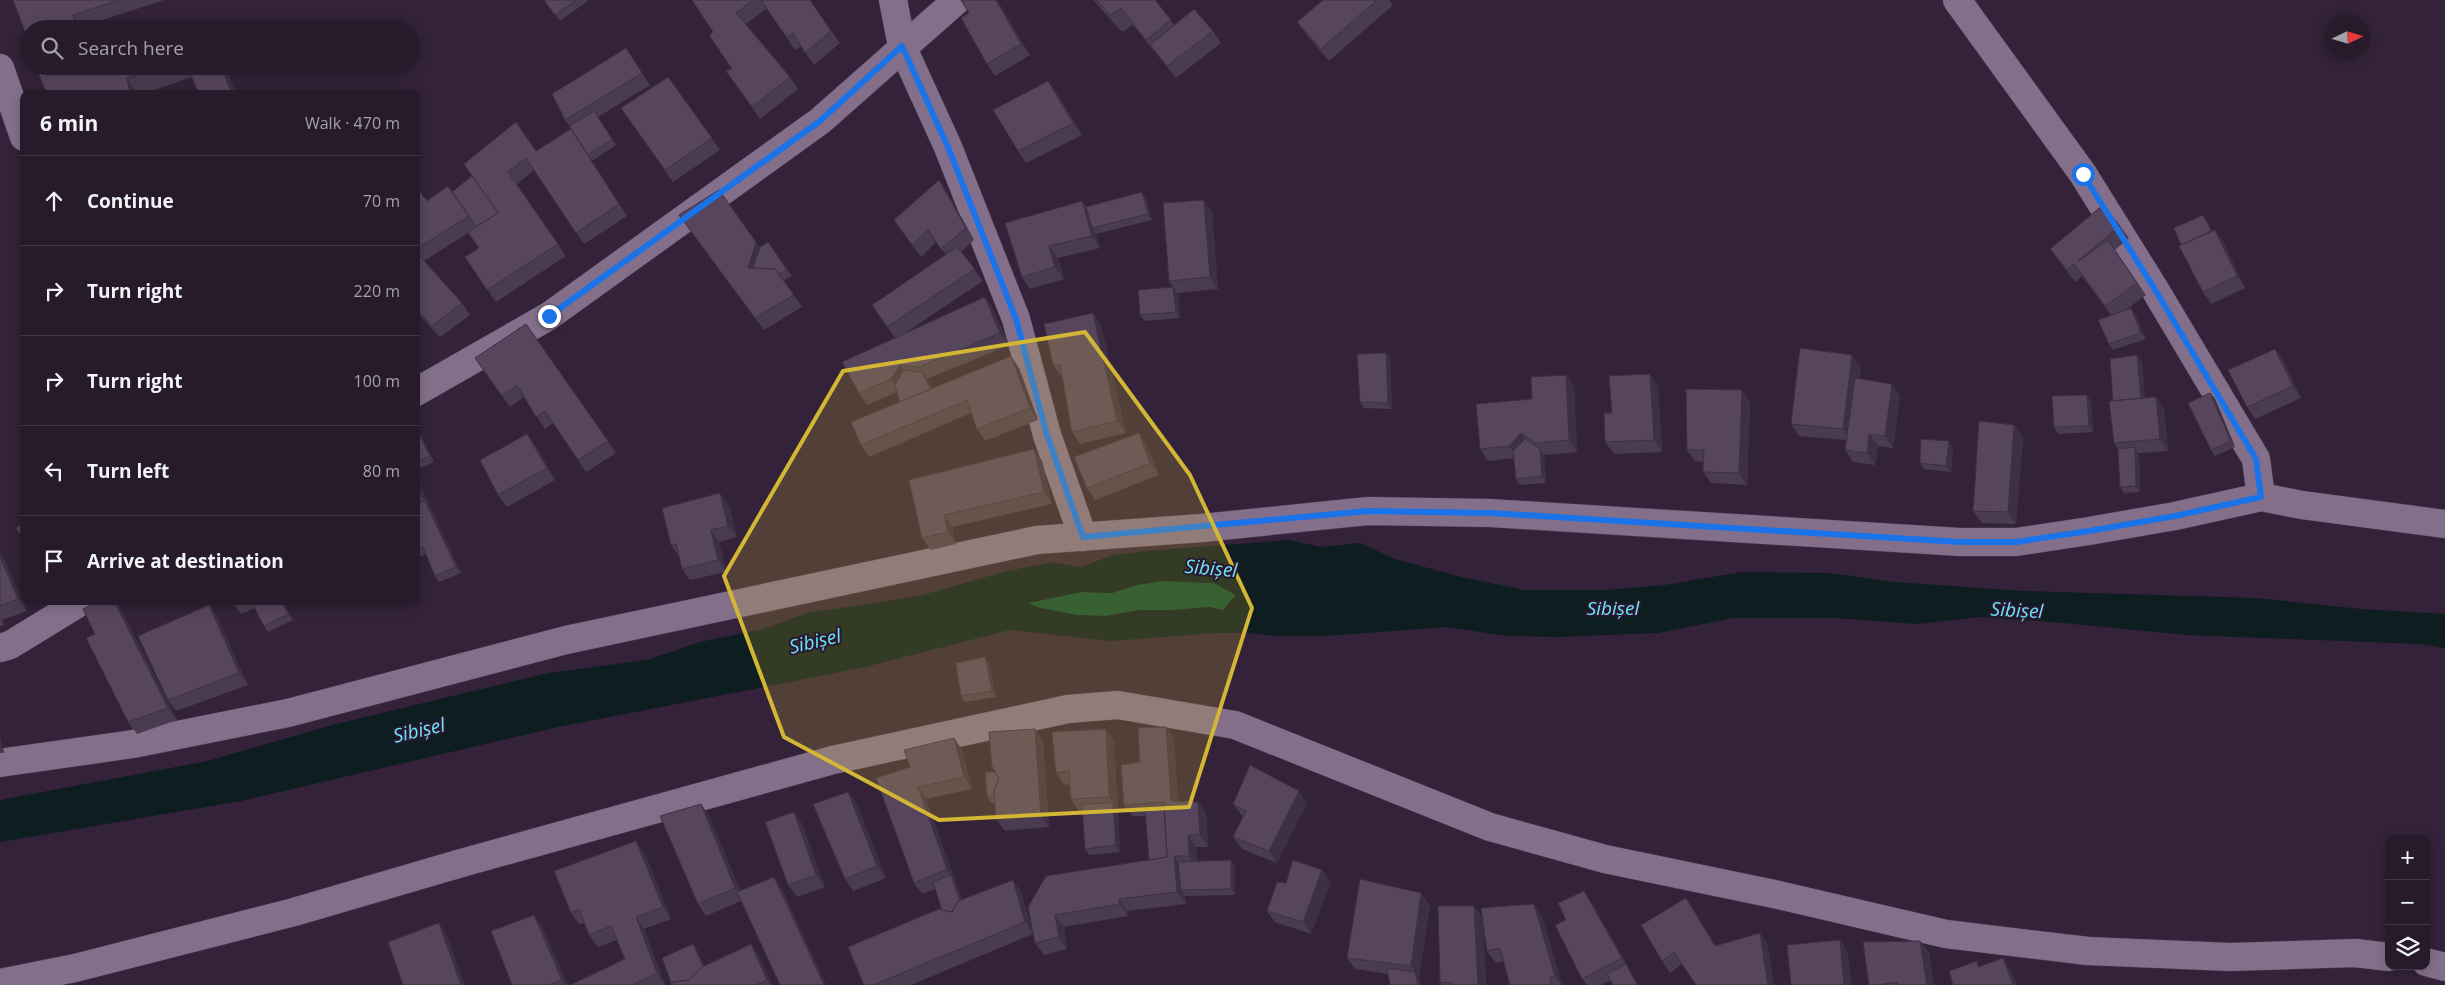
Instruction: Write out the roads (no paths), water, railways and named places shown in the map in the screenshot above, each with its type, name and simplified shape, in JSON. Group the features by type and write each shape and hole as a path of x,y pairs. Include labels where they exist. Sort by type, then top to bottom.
{"street":[{"path":"893,0 902,46 948,147 1016,319 1047,435 1083,537"},
{"path":"420,390 549,316 820,121 902,46 957,0"},
{"path":"1957,0 2083,174 2154,288 2256,459 2261,497"},
{"path":"0,68 20,126"},
{"path":"0,763 133,744 288,713 566,640 1037,540 1368,511 1490,513 1960,542 2016,542 2175,516 2261,497 2302,505 2445,524"},
{"path":"0,648 10,645 75,605"},
{"path":"0,983 75,968 294,912 458,864 833,760 1068,708 1118,706 1235,726 1490,828 1604,859 1774,894 1946,934 2088,951 2230,958 2355,953 2385,957"},
{"path":"2430,963 2445,967"}],"water":[{"name":"Sibișel","path":"1289,540 1321,547 1360,543 1395,559 1461,577 1524,590 1607,590 1665,585 1742,572 1830,573 1894,582 2023,591 2256,598 2361,609 2445,614 2445,648 2420,644 2187,635 1978,617 1918,624 1835,618 1733,618 1658,633 1557,637 1508,636 1446,627 1325,636 1217,633 1111,641 1010,630 861,668 558,727 241,801 0,842 0,800 208,761 332,725 548,673 647,660 700,642 763,629 807,613 919,596 1003,572 1052,562 1081,567 1113,555","holes":["1162,581 1214,583 1236,595 1223,610 1209,607 1139,610 1105,616 1077,615 1040,608 1028,603 1082,592 1112,593 1137,585"]}]}
